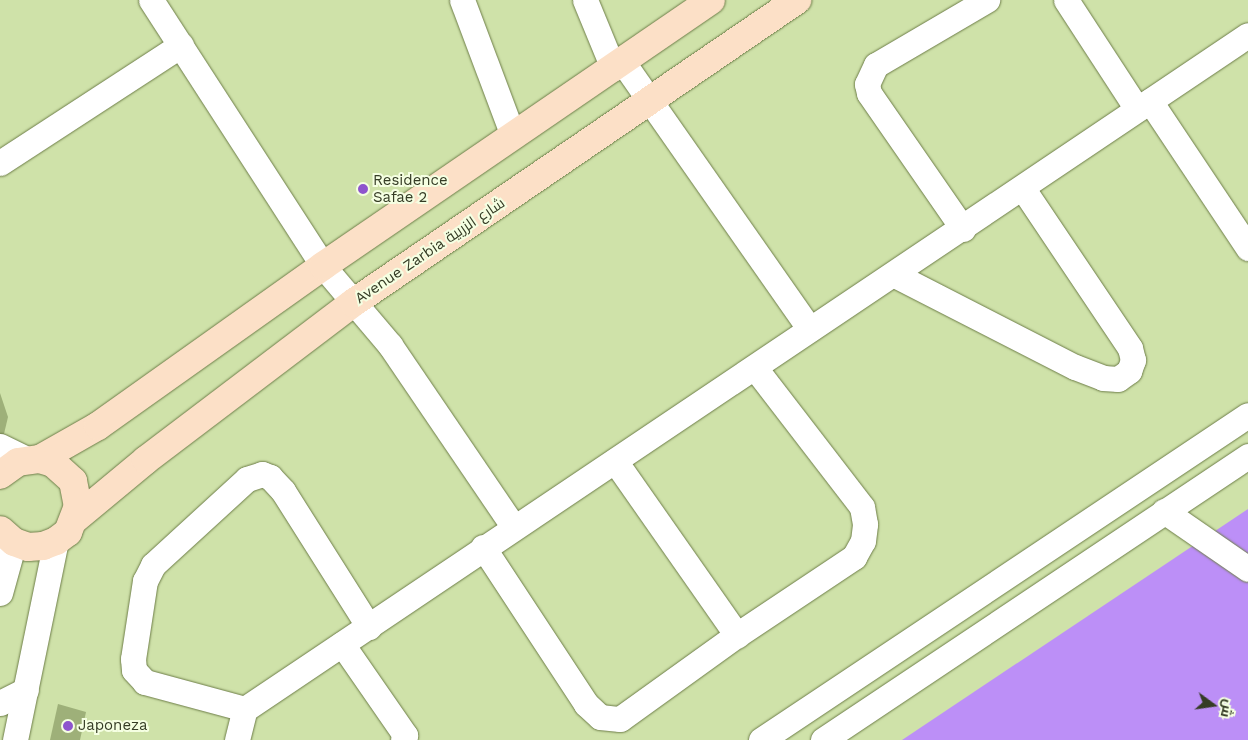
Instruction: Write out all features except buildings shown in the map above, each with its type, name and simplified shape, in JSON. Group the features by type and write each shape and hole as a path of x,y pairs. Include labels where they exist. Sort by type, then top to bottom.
{"main road":[{"path":"0,476 14,465 35,459 98,426 324,266 711,0"},
{"name":"Avenue Zarbia شارع الزربية","path":"56,541 75,520 146,460 354,303 797,0"},
{"path":"35,459 53,463 73,481 78,506 75,520"},
{"path":"5,537 28,547 56,541"}],"street":[{"path":"151,0 324,266 390,345 513,526"},
{"path":"462,0 513,136"},
{"path":"586,0 618,65 650,102 810,329"},
{"path":"963,229 868,93 867,84 876,65 987,0"},
{"path":"1066,0 1248,248"},
{"path":"236,740 245,708 369,627 513,526 615,461 810,329 895,275 1248,35"},
{"path":"0,163 181,45"},
{"path":"895,275 1075,367 1103,378 1118,379 1129,371 1133,360 1130,348 1023,189"},
{"path":"483,547 586,704 600,717 609,720 620,719 736,635 854,557 863,541 866,524 862,507 755,368"},
{"path":"760,740 1248,415"},
{"path":"0,446 35,459"},
{"path":"823,740 1248,456"},
{"path":"615,461 736,635"},
{"path":"245,708 145,682 134,670 133,659 145,582 152,565 247,479 262,474 270,477 283,491 369,627"},
{"path":"1164,512 1248,569"},
{"path":"0,593 5,537"},
{"path":"15,740 56,541"},
{"path":"342,644 405,738"},
{"path":"0,703 26,690"}],"shaded area":[{"path":"1248,509 1248,740 902,740"}],"place":[{"name":"Residence Safae 2","path":"363,189"},
{"name":"Japoneza","path":"68,726"}]}
